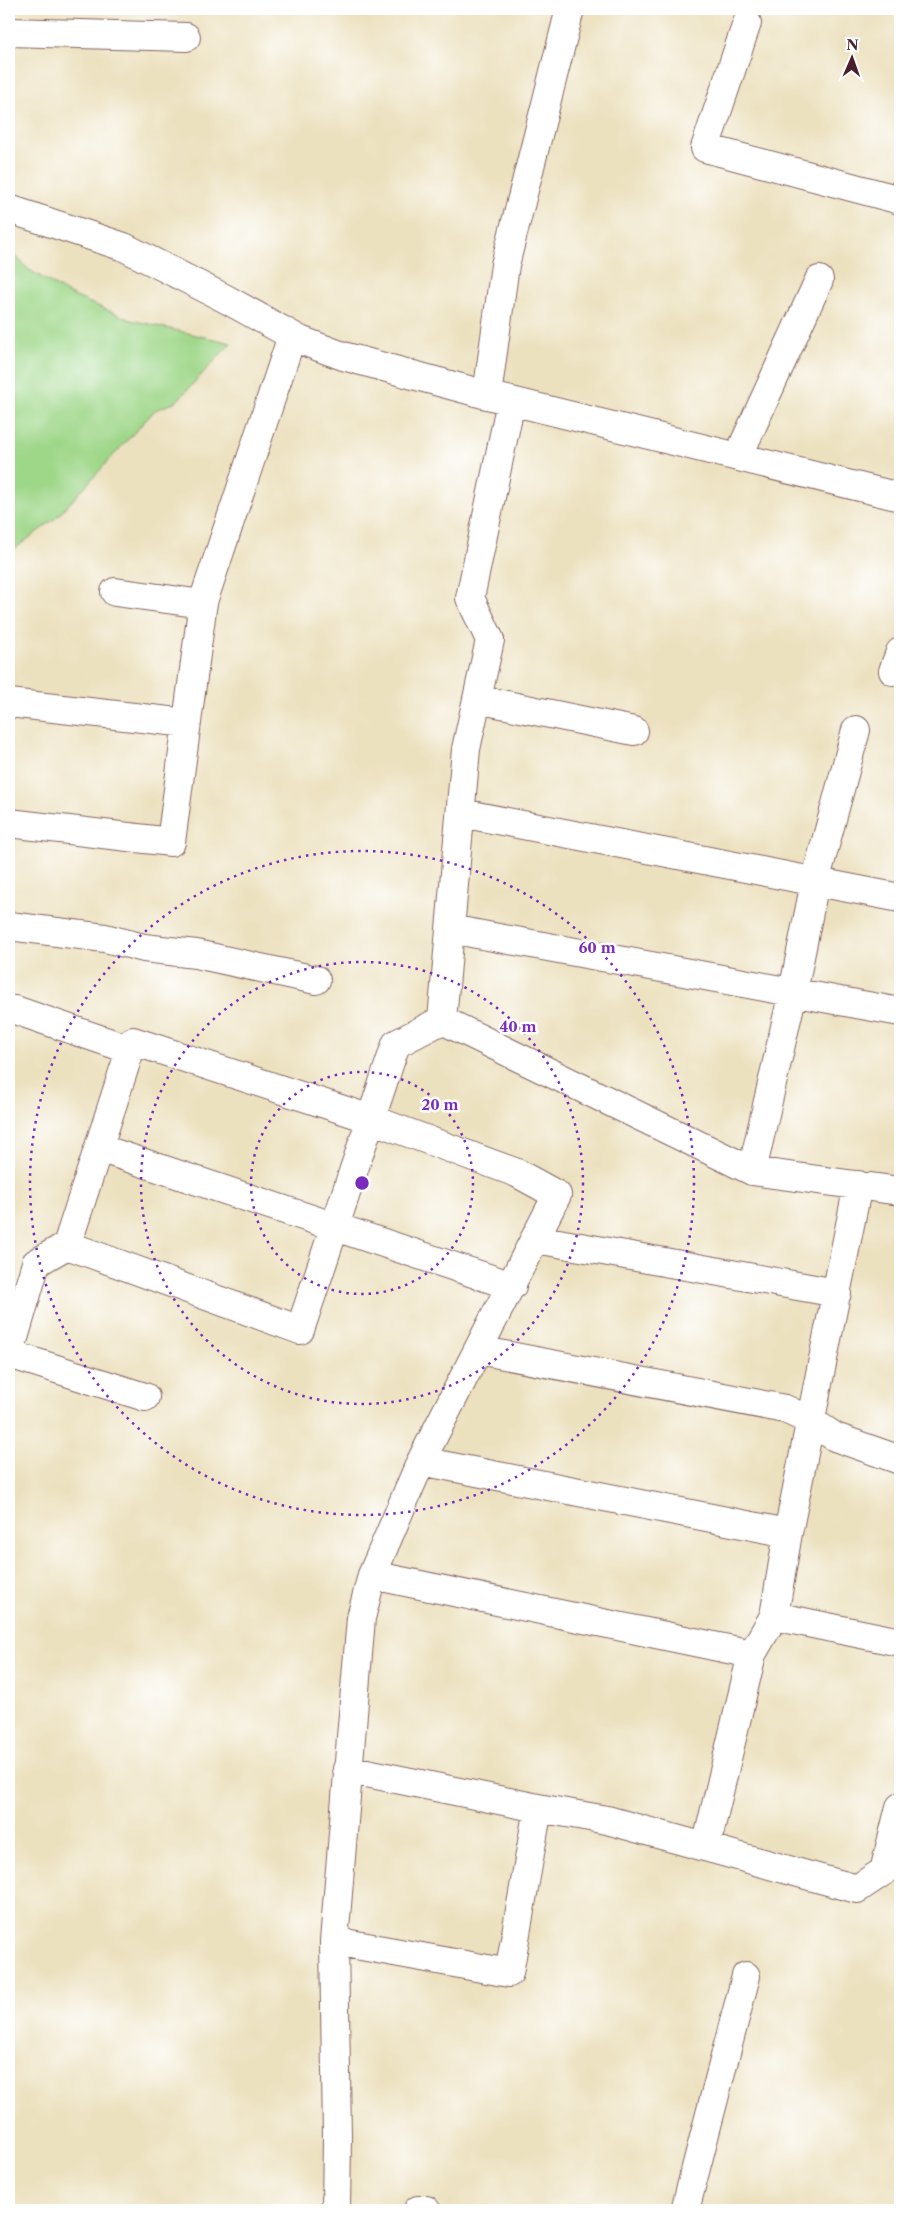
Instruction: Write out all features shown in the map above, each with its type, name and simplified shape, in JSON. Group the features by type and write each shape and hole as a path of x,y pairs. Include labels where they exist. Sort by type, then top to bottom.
{"street":[{"path":"442,1020 466,749 490,640 470,598 499,398 505,265 570,9"},
{"path":"747,23 705,148 900,200"},
{"path":"9,32 186,37"},
{"path":"9,209 124,247 292,336 343,356 499,398 900,496"},
{"path":"738,457 819,280"},
{"path":"9,823 172,842 203,604 292,336"},
{"path":"115,592 203,604"},
{"path":"477,699 634,731"},
{"path":"9,703 187,723"},
{"path":"752,1171 793,992 814,882 856,730"},
{"path":"460,814 900,898"},
{"path":"9,926 105,938 144,948 196,954 316,980"},
{"path":"450,929 900,1012"},
{"path":"15,1010 130,1050"},
{"path":"67,1245 300,1330 396,1044 442,1020"},
{"path":"442,1020 752,1171 900,1191"},
{"path":"145,1397 9,1354 20,1275 36,1263 67,1245 133,1041 371,1119 517,1173 557,1195 421,1461 372,1575 360,1618 334,1940 337,2137 336,2210"},
{"path":"99,1148 512,1286"},
{"path":"706,1847 752,1654 774,1616 788,1533 858,1186"},
{"path":"536,1239 837,1293"},
{"path":"478,1350 785,1409 811,1421 835,1437 900,1460"},
{"path":"421,1461 788,1533"},
{"path":"372,1575 752,1654"},
{"path":"774,1616 900,1642"},
{"path":"347,1769 538,1808 607,1820 857,1889 884,1871 900,1807"},
{"path":"334,1940 509,1973 538,1808"},
{"path":"684,2210 746,1976"},
{"path":"418,2210 426,2210"}],"green space":[{"path":"9,249 28,269 69,294 131,320 231,343 176,402 155,410 56,518 9,553"}]}
